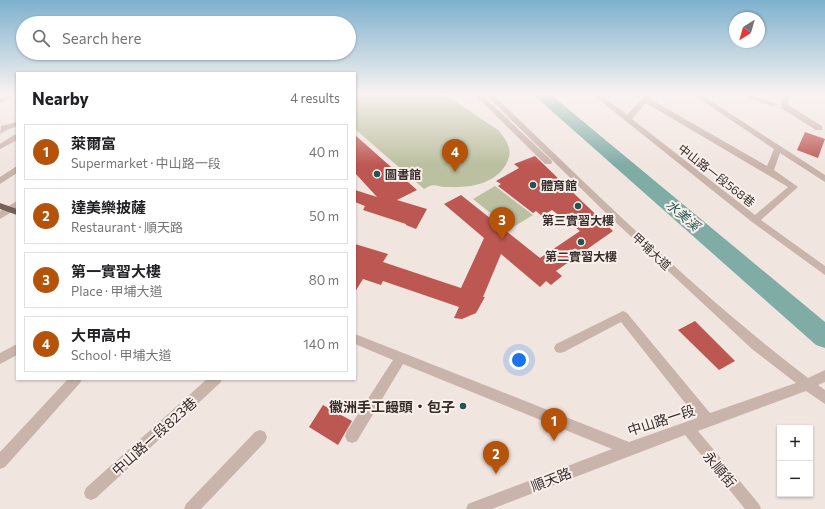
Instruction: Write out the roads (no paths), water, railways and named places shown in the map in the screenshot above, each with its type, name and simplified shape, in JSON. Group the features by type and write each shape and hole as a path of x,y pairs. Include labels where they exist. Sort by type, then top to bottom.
{"main road":[{"path":"0,206 15,208"}],"street":[{"path":"503,118 587,198 613,215"},
{"name":"甲埔大道","path":"513,118 613,215 756,345 806,385 825,398"},
{"path":"683,118 794,187 755,220"},
{"path":"732,118 825,179"},
{"path":"803,118 819,128"},
{"name":"中山路一段568巷","path":"628,119 755,220 825,271"},
{"path":"0,132 4,128 16,124"},
{"path":"0,146 16,138"},
{"path":"769,171 778,148"},
{"path":"0,181 16,171"},
{"path":"0,216 15,208"},
{"path":"560,348 623,316 708,421"},
{"name":"中山路一段","path":"356,339 629,449 806,385 824,377"},
{"path":"0,359 15,350"},
{"path":"352,436 401,357"},
{"path":"0,462 75,380"},
{"name":"中山路一段823巷","path":"91,493 215,380"},
{"name":"永順街","path":"687,428 754,509"},
{"path":"191,509 260,437"},
{"name":"順天路","path":"475,509 629,449"}],"waterway":[{"name":"水美溪","path":"569,118 825,337"}],"place":[{"name":"大甲高中","path":"455,172"},
{"name":"圖書館","path":"377,174"},
{"name":"體育館","path":"533,185"},
{"name":"第三實習大樓","path":"578,206"},
{"name":"第一實習大樓","path":"502,240"},
{"name":"第二實習大樓","path":"581,242"},
{"name":"徽洲手工饅頭‧包子","path":"463,406"},
{"name":"萊爾富","path":"554,441"},
{"name":"達美樂披薩","path":"496,474"}]}
